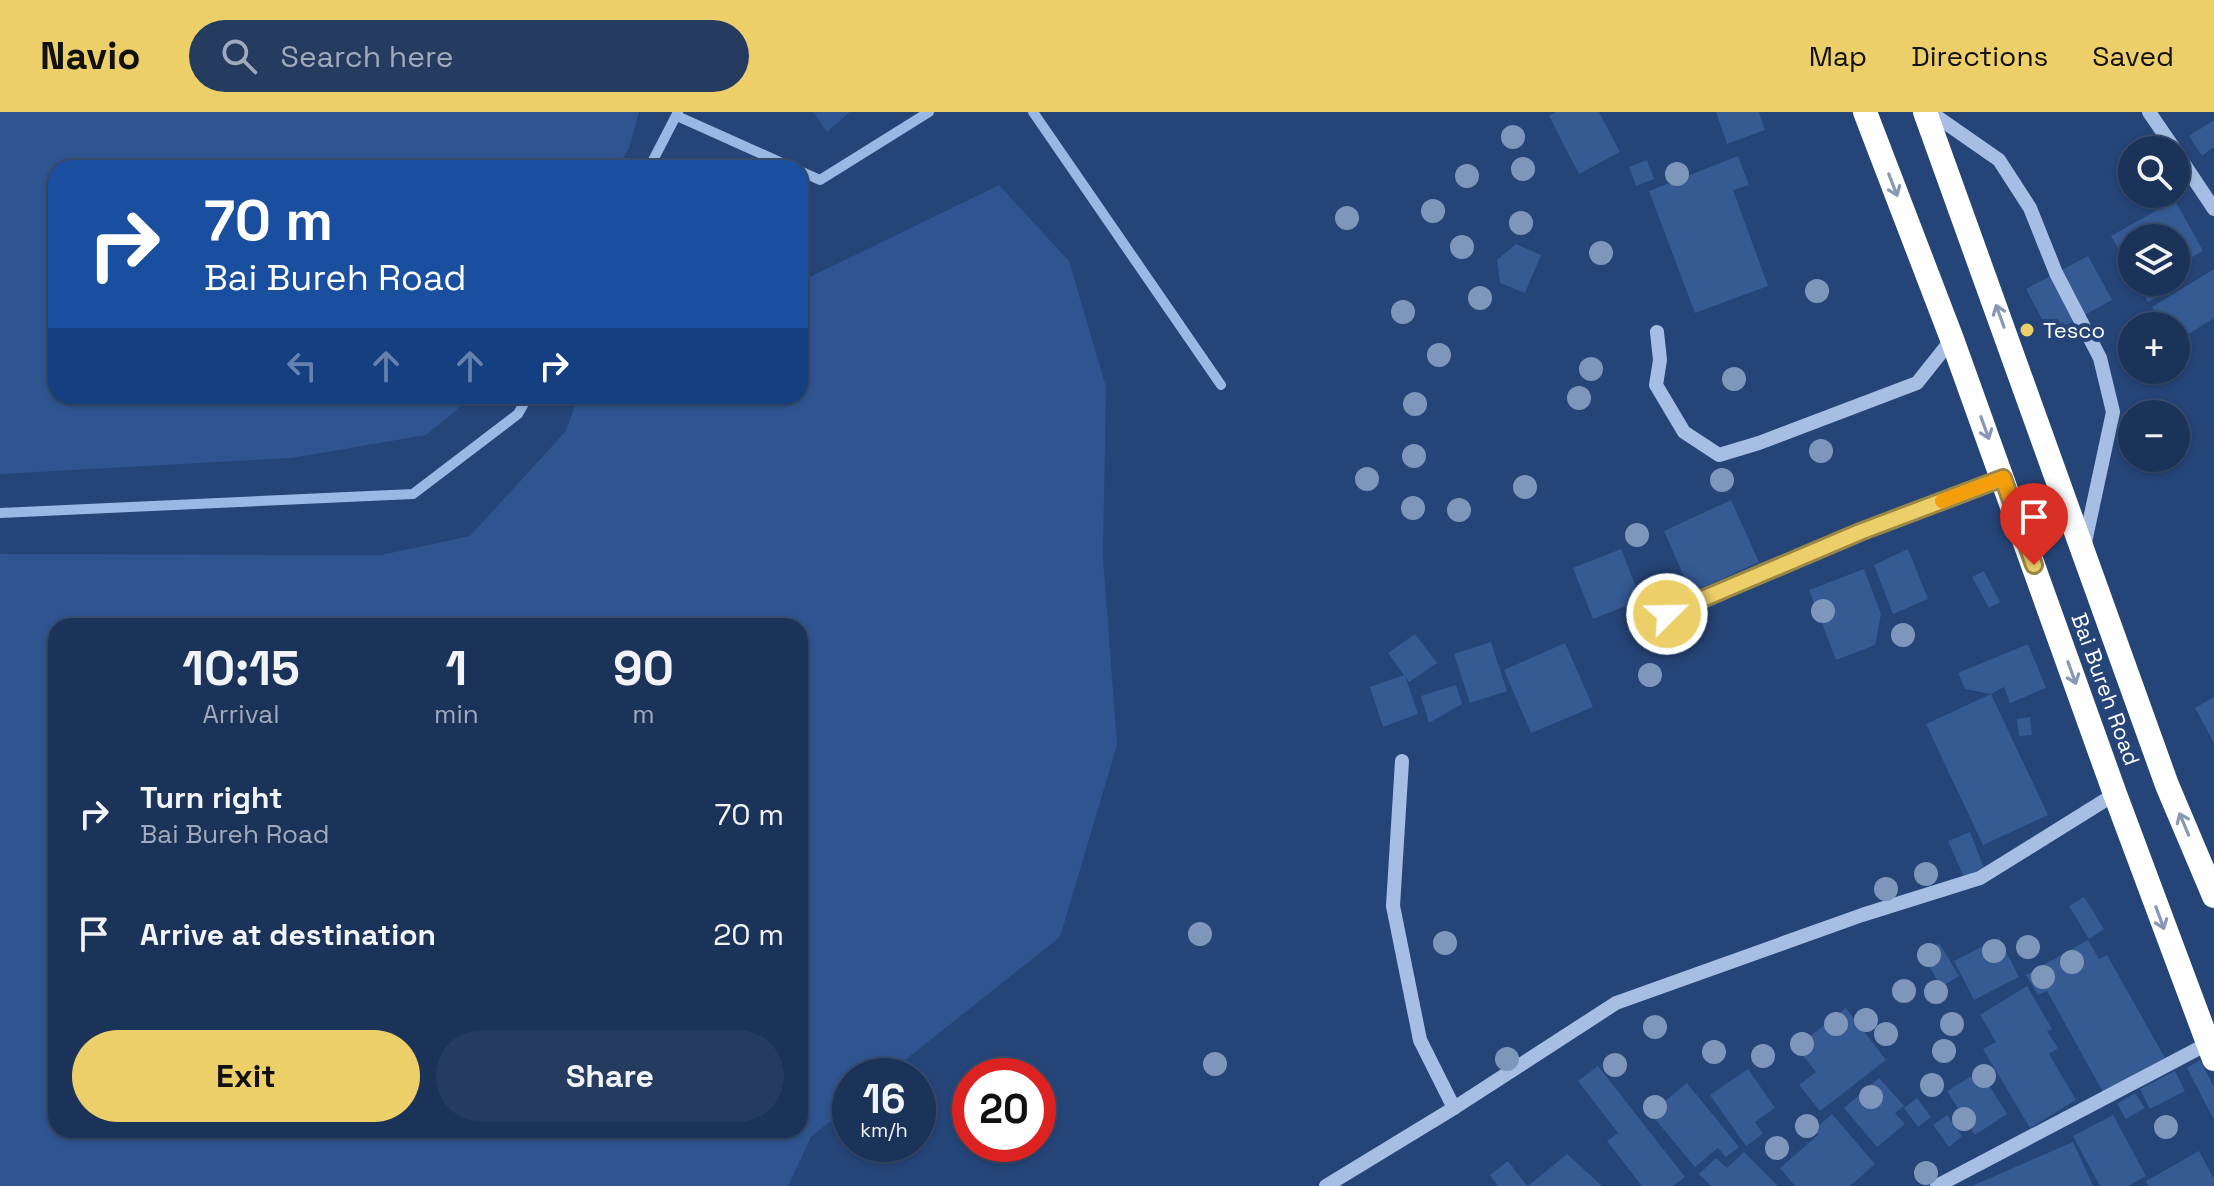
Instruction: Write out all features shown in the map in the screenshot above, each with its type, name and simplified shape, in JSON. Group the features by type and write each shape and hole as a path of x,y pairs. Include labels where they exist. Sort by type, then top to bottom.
{"highway":[{"name":"Bai Bureh Road","path":"1865,112 1952,339 2210,1052"},
{"name":"Bai Bureh Road","path":"1928,112 2167,785 2214,896"}],"street":[{"path":"1928,112 1999,160 2030,208 2056,273 2100,358 2113,412 2083,550"},
{"path":"2149,112 2165,136"},
{"path":"2190,173 2214,209"},
{"path":"1657,332 1660,360 1656,385 1684,432 1719,455 1917,383 1952,339"},
{"path":"1667,614 1860,532 2003,478"},
{"path":"1402,761 1393,906 1420,1040 1454,1108"},
{"path":"1326,1186 1616,1003 1862,915 1980,878 2115,794"},
{"path":"1937,1186 2210,1052"}],"shaded area":[{"path":"0,112 639,112 629,148 622,160 48,160 48,404 464,404 426,435 292,458 0,474"},
{"path":"813,112 850,112 827,132"},
{"path":"999,185 1069,261 1106,387 1103,557 1117,745 1060,937 908,1058 832,1058 832,1120 811,1137 788,1186 0,1186 0,554 381,555 470,536 565,432 576,404 808,404 808,276"}],"building":[{"path":"1556,112 1599,112 1620,152 1579,174 1549,116"},
{"path":"1716,112 1759,112 1765,130 1727,144"},
{"path":"2214,120 2214,147 2202,156 2189,136"},
{"path":"1738,156 1749,185 1733,190 1768,286 1695,313 1649,191"},
{"path":"1647,160 1654,179 1636,186 1629,167"},
{"path":"2161,208 2179,208 2188,224 2132,224"},
{"path":"2190,227 2203,251 2190,258"},
{"path":"2118,232 2118,248 2111,236"},
{"path":"1516,244 1541,255 1525,293 1500,283 1497,260"},
{"path":"2088,256 2112,300 2050,334 2026,289"},
{"path":"2214,269 2214,318 2190,333 2190,312 2155,312 2152,307 2170,296 2190,296 2190,284"},
{"path":"2145,296 2158,296 2148,302"},
{"path":"1731,500 1759,562 1691,593 1664,531"},
{"path":"1621,549 1641,600 1593,619 1573,568"},
{"path":"1908,549 1928,599 1893,614 1874,565"},
{"path":"1864,569 1881,614 1875,645 1836,660 1809,590"},
{"path":"1984,571 2000,602 1989,608 1972,577"},
{"path":"1415,634 1437,663 1409,682 1405,676 1418,714 1383,727 1370,687 1404,675 1388,653"},
{"path":"1491,642 1507,691 1470,703 1454,654"},
{"path":"1565,643 1593,707 1531,733 1504,670"},
{"path":"2028,644 2046,688 2010,703 2004,687 1991,694 1965,689 1958,673"},
{"path":"1456,685 1462,704 1429,723 1421,696"},
{"path":"1991,694 2048,815 1983,845 1926,724"},
{"path":"2214,697 2214,743 2195,708"},
{"path":"2030,717 2032,735 2019,736 2017,719"},
{"path":"1970,832 1984,868 1964,877 1948,841"},
{"path":"2084,897 2104,929 2089,939 2069,906"},
{"path":"1999,938 2019,977 1974,1000 1954,961"},
{"path":"2088,940 2099,959 2107,955 2165,1058 2103,1092 2047,991 2038,995 2026,975"},
{"path":"1939,943 1959,976 1941,987 1922,953"},
{"path":"2027,986 2052,1029 2047,1031 2058,1048 2049,1054 2076,1100 2030,1128 1983,1049 1996,1042 1980,1015"},
{"path":"1846,1008 1886,1060 1820,1111 1799,1085 1816,1072 1796,1047"},
{"path":"2200,1060 2214,1087 2214,1120 2187,1068"},
{"path":"1598,1066 1685,1177 1673,1186 1642,1186 1607,1141 1618,1133 1578,1081"},
{"path":"1748,1069 1775,1108 1755,1122 1763,1134 1746,1146 1710,1095"},
{"path":"1980,1071 2007,1114 1975,1135 1947,1091"},
{"path":"2175,1071 2185,1091 2150,1109 2140,1089"},
{"path":"1879,1078 1904,1106 1895,1113 1905,1124 1877,1147 1844,1108"},
{"path":"1687,1083 1739,1147 1726,1157 1718,1148 1695,1167 1650,1113"},
{"path":"2135,1093 2145,1108 2126,1119 2117,1104"},
{"path":"1917,1098 1931,1117 1918,1127 1904,1108"},
{"path":"1832,1114 1875,1164 1850,1186 1795,1186 1780,1168 1818,1135 1814,1130"},
{"path":"1947,1115 1962,1136 1949,1147 1933,1125"},
{"path":"2113,1115 2146,1176 2128,1186 2100,1186 2073,1136"},
{"path":"2073,1142 2093,1186 1972,1186"},
{"path":"2199,1151 2214,1179 2214,1186 2148,1186 2146,1181"},
{"path":"1744,1152 1778,1186 1711,1186 1699,1174 1716,1158 1727,1168"},
{"path":"1567,1154 1602,1186 1528,1186"},
{"path":"1508,1161 1527,1186 1498,1186 1490,1175"}],"waterway":[{"path":"653,160 678,112"},
{"path":"808,175 820,180 929,112"},
{"path":"1033,112 1221,385"},
{"path":"677,116 775,160"},
{"path":"0,513 413,494 518,414 524,404"}],"slow traffic":[{"path":"1942,501 2003,478 2012,503"}],"place":[{"name":"Tesco","path":"2027,330"}],"route":[{"path":"1667,614 1860,532 2003,478 2034,565"}]}
